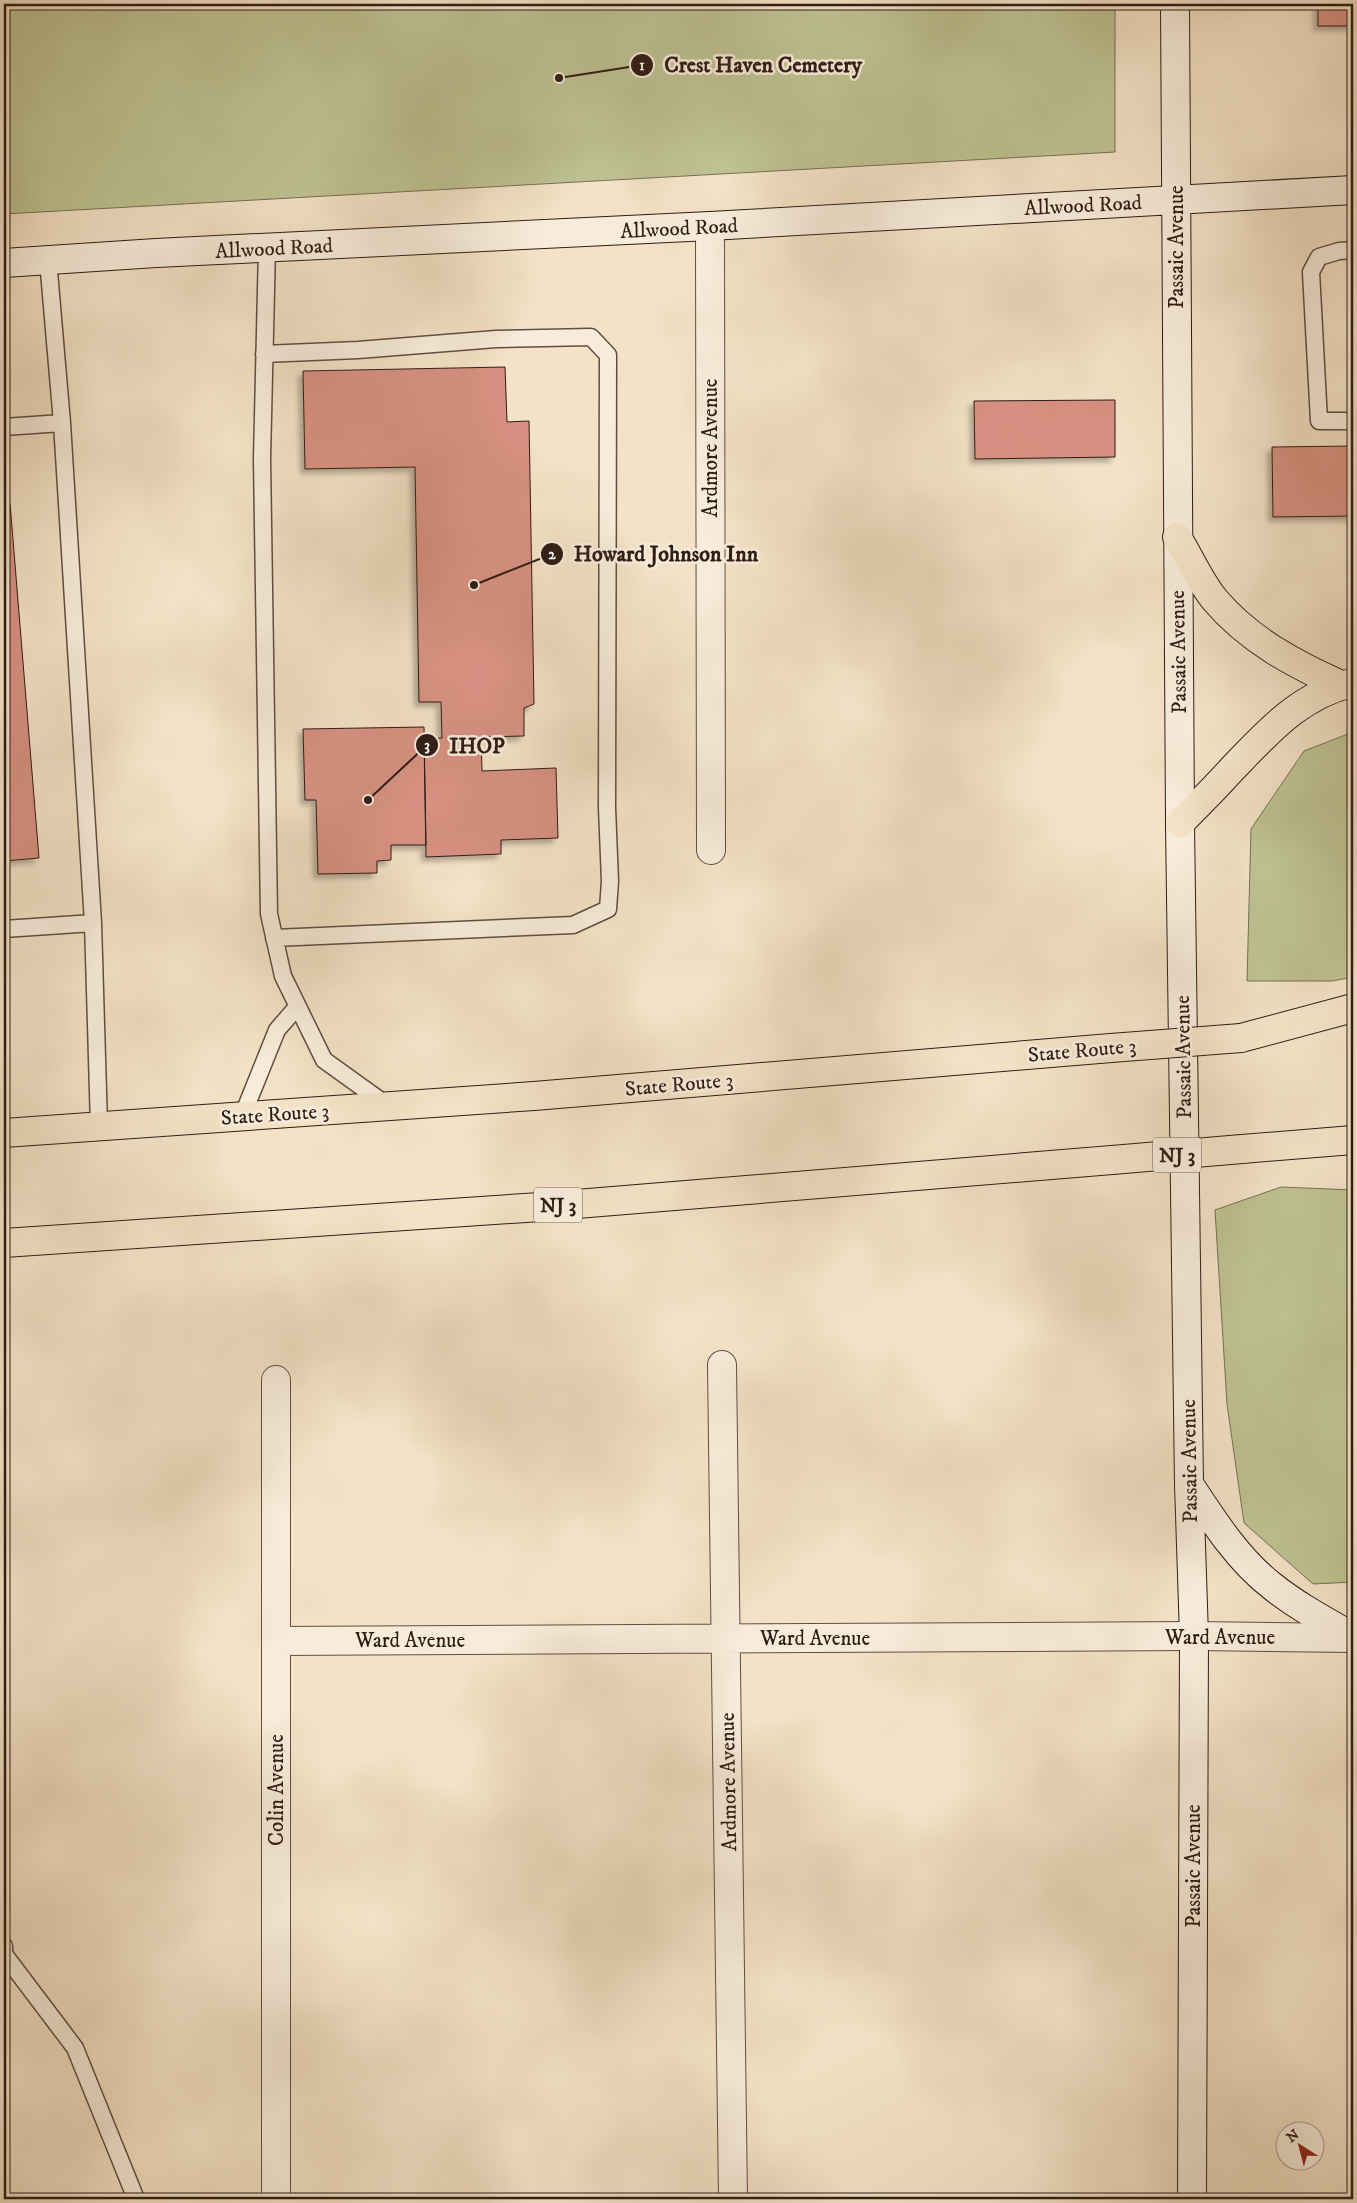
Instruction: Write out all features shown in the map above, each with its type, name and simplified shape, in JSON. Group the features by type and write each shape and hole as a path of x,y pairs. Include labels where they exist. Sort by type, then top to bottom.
{"highway":[{"path":"1177,537 1214,599 1262,644 1294,662 1347,684"},
{"path":"1180,823 1271,728 1294,708 1319,694 1347,684"},
{"path":"1241,1038 1353,1008"},
{"name":"State Route 3","path":"4,1132 388,1106 1353,1028"},
{"name":"NJ 3","path":"4,1243 540,1207 1353,1140"},
{"path":"1242,1149 1353,1155"}],"main road":[{"name":"Passaic Avenue","path":"1175,4 1180,823 1189,1484 1194,1636 1192,2199"},
{"name":"Allwood Road","path":"4,263 1353,190"},
{"name":"Ardmore Avenue","path":"710,226 711,850"},
{"name":"Ardmore Avenue","path":"722,1365 733,2199"},
{"name":"Colin Avenue","path":"276,1380 276,2199"},
{"path":"1189,1484 1219,1531 1270,1585 1301,1607 1353,1638"},
{"name":"Ward Avenue","path":"276,1641 1194,1636 1353,1638"}],"lane":[{"path":"267,248 262,458 269,914 283,976 324,1060 388,1106"},
{"path":"1353,250 1339,251 1319,257 1311,272 1320,421 1353,421"},
{"path":"48,260 62,423 93,923 99,1126"},
{"path":"264,354 358,350 496,339 591,337 608,355 607,770 610,881 608,909 573,925 274,938"},
{"path":"4,427 62,423"},
{"path":"4,929 93,923"},
{"path":"242,1117 277,1030 297,1007"},
{"path":"4,1946 4,1954 75,2048 136,2199"}],"green space":[{"path":"4,4 1115,4 1115,152 4,214"},
{"path":"1353,732 1353,977 1332,981 1247,981 1251,829 1304,751"},
{"path":"1281,1187 1353,1190 1353,1582 1313,1584 1244,1523 1227,1404 1215,1210"}],"building":[{"path":"1318,4 1353,4 1353,26 1318,26"},
{"path":"505,367 507,422 529,421 534,704 524,708 524,736 481,737 482,771 556,768 558,838 501,840 501,854 426,857 424,739 442,738 441,702 419,702 415,467 305,469 303,371"},
{"path":"1115,400 1115,457 975,459 974,401"},
{"path":"1353,446 1353,516 1273,517 1272,447"},
{"path":"4,503 10,503 39,858 4,861"},
{"path":"424,727 426,845 391,845 391,860 377,861 377,873 318,874 316,800 305,800 303,729"}],"place":[{"name":"Crest Haven Cemetery","path":"559,78"},
{"name":"Howard Johnson Inn","path":"474,585"},
{"name":"IHOP","path":"368,800"}]}
